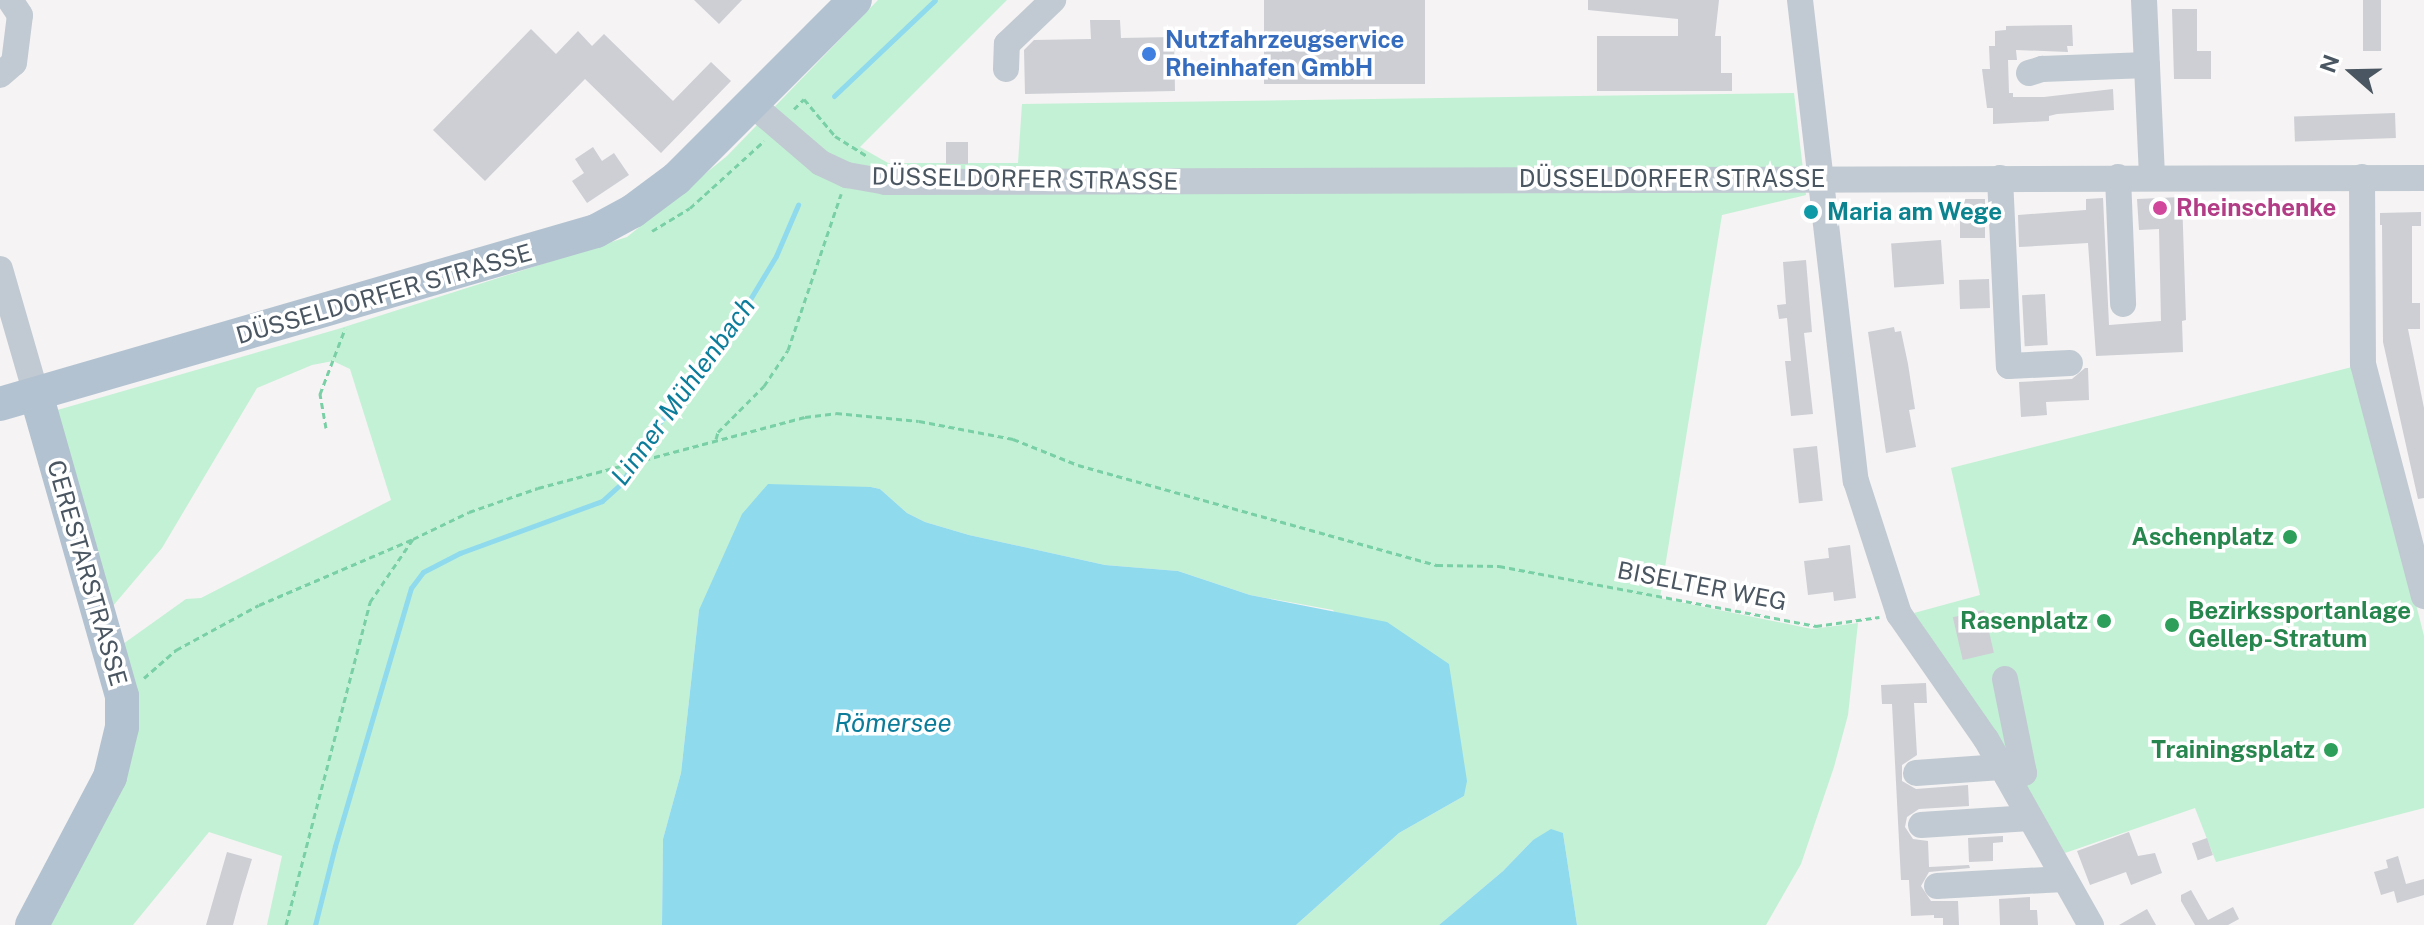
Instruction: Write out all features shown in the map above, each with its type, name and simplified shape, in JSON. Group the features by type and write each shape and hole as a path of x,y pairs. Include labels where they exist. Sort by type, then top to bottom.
{"main road":[{"path":"765,116 855,0"},
{"name":"DÜSSELDORFER STRASSE","path":"0,404 596,231 633,211 765,116"},
{"name":"CERESTARSTRASSE","path":"32,925 110,777 122,727 122,696 36,394"}],"street":[{"path":"0,75 14,63 20,15 10,0"},
{"path":"1006,69 1007,44 1053,0"},
{"path":"1800,0 1856,481 1899,614 2004,772 2091,925"},
{"path":"2144,0 2152,177"},
{"path":"2029,73 2042,69 2147,65"},
{"name":"DÜSSELDORFER STRASSE","path":"765,116 821,163 847,175 885,182 2424,178"},
{"path":"2118,177 2123,304"},
{"path":"2362,177 2363,364 2424,596"},
{"path":"2000,178 2009,366 2070,363"},
{"path":"0,269 36,394"},
{"path":"1916,773 2024,773 2005,679"},
{"path":"1921,825 2030,818"},
{"path":"1937,886 2064,879"}],"path":[{"path":"765,116 804,99 835,136 880,163"},
{"path":"716,439 718,432 764,386 788,350 847,175"},
{"path":"326,428 320,394 347,322"},
{"name":"BISELTER WEG","path":"122,696 176,650 259,605 497,502 716,439 805,417 836,413 919,421 1013,439 1078,465 1437,565 1499,566 1816,626 1899,614"},
{"path":"286,925 370,602 413,539"}],"green space":[{"path":"878,0 1007,0 860,147 888,163 1018,163 1022,104 1794,93 1806,195 1722,215 1660,598 1812,629 1858,623 1848,715 1834,767 1801,864 1766,925 1577,925 1563,833 1533,840 1503,871 1439,925 1296,925 1399,833 1464,796 1333,610 1250,595 1178,571 1105,565 969,535 925,522 907,513 880,489 871,487 699,610 681,773 663,839 662,925 267,925 282,856 209,832 133,925 42,925 84,857 123,644 186,599 201,598 391,500 350,369 333,361 312,365 257,388 162,548 112,607 54,411 338,329 627,237 727,156"},
{"name":"Bezirkssportanlage Gellep-Stratum","path":"2356,366 2424,636 2424,808 2216,862 2195,808 2065,853 2004,747 1914,613 1980,595 1951,468"}],"water":[{"name":"Römersee","path":"768,484 880,489 907,513 925,522 969,535 1105,565 1178,571 1250,595 1387,622 1449,664 1467,781 1464,796 1399,833 1296,925 662,925 663,839 681,773 699,610 742,514"},
{"path":"1551,829 1563,833 1577,925 1439,925 1503,871 1533,840"}],"building":[{"path":"694,0 742,0 719,24"},
{"path":"1264,0 1425,0 1425,84 1264,84"},
{"path":"1588,0 1719,0 1715,36 1721,36 1721,73 1732,73 1732,91 1597,91 1597,36 1678,36 1678,19 1588,10"},
{"path":"2363,0 2381,0 2381,51 2363,51"},
{"path":"2172,9 2197,9 2197,51 2211,51 2211,79 2174,79"},
{"path":"1090,20 1120,20 1121,38 1174,37 1175,91 1025,94 1024,50 1034,40 1091,39"},
{"path":"2072,25 2073,46 2067,46 2068,52 2016,50 2017,60 2008,60 2009,93 2013,93 2013,97 2044,97 2113,89 2114,110 2057,114 2049,116 2049,121 1993,124 1993,108 1987,108 1982,69 1990,69 1989,46 1995,46 1995,31 2006,30 2006,26"},
{"path":"531,29 556,54 578,31 592,46 604,34 673,101 711,62 731,81 661,153 585,79 485,181 433,130"},
{"path":"2395,113 2396,138 2295,142 2294,117"},
{"path":"946,142 968,142 968,164 946,164"},
{"path":"593,147 602,161 614,153 629,175 587,203 572,181 584,173 575,159"},
{"path":"2182,197 2186,320 2182,321 2183,352 2096,356 2088,243 2019,247 2018,215 2086,210 2086,199 2103,198 2109,325 2161,321 2159,229 2139,230 2137,199"},
{"path":"1960,199 1985,199 1985,238 1960,238"},
{"path":"2421,212 2421,226 2412,226 2412,303 2420,303 2420,329 2408,329 2424,408 2424,498 2418,499 2383,342 2380,213"},
{"path":"1941,240 1944,284 1894,287 1891,243"},
{"path":"1806,260 1812,332 1804,333 1813,414 1791,416 1785,361 1791,361 1787,318 1779,319 1777,305 1786,304 1783,262"},
{"path":"1989,279 1990,308 1960,309 1959,280"},
{"path":"2045,294 2048,345 2025,346 2022,295"},
{"path":"1894,327 1895,332 1901,331 1908,364 1915,409 1909,410 1916,447 1886,453 1868,332"},
{"path":"2088,368 2089,400 2046,402 2047,415 2021,417 2019,382 2072,379"},
{"path":"1817,446 1823,501 1799,503 1793,449"},
{"path":"1850,545 1856,598 1834,601 1833,592 1808,595 1804,561 1829,558 1828,548"},
{"path":"1984,610 1994,653 1963,660 1953,617"},
{"path":"1926,683 1927,703 1914,703 1917,755 1902,765 1902,781 1916,789 1968,785 1969,806 1919,809 1907,817 1905,827 1913,839 1928,841 1929,867 1969,865 1970,868 1929,872 1921,886 1931,901 1958,901 1959,925 1943,925 1943,918 1934,918 1934,915 1911,916 1909,880 1901,880 1892,704 1882,704 1881,685"},
{"path":"2129,832 2138,856 2155,853 2162,873 2131,885 2126,872 2090,885 2077,851"},
{"path":"2003,836 2003,842 1993,843 1993,861 1969,862 1968,838"},
{"path":"2207,838 2213,855 2198,860 2192,843"},
{"path":"227,852 252,859 233,925 206,925"},
{"path":"2398,856 2406,884 2424,879 2424,895 2397,903 2394,891 2381,895 2374,872 2388,868 2386,860"},
{"path":"2191,890 2208,920 2233,907 2239,919 2228,925 2195,925 2181,901 2181,895"},
{"path":"2030,897 2030,910 2037,910 2038,925 2000,925 1999,899"},
{"path":"2147,909 2156,925 2119,925"}],"waterway":[{"name":"Linner Mühlenbach","path":"834,96 935,0"},
{"name":"Linner Mühlenbach","path":"315,925 335,846 411,588 423,572 460,553 602,501 622,483 645,441 728,336 776,256 798,205"}],"place":[{"name":"Nutzfahrzeugservice Rheinhafen GmbH","path":"1149,54"},
{"name":"Rheinschenke","path":"2160,208"},
{"name":"Maria am Wege","path":"1811,212"},
{"name":"Aschenplatz","path":"2290,537"},
{"name":"Rasenplatz","path":"2104,621"},
{"name":"Bezirkssportanlage Gellep-Stratum","path":"2172,625"},
{"name":"Trainingsplatz","path":"2331,750"}]}
